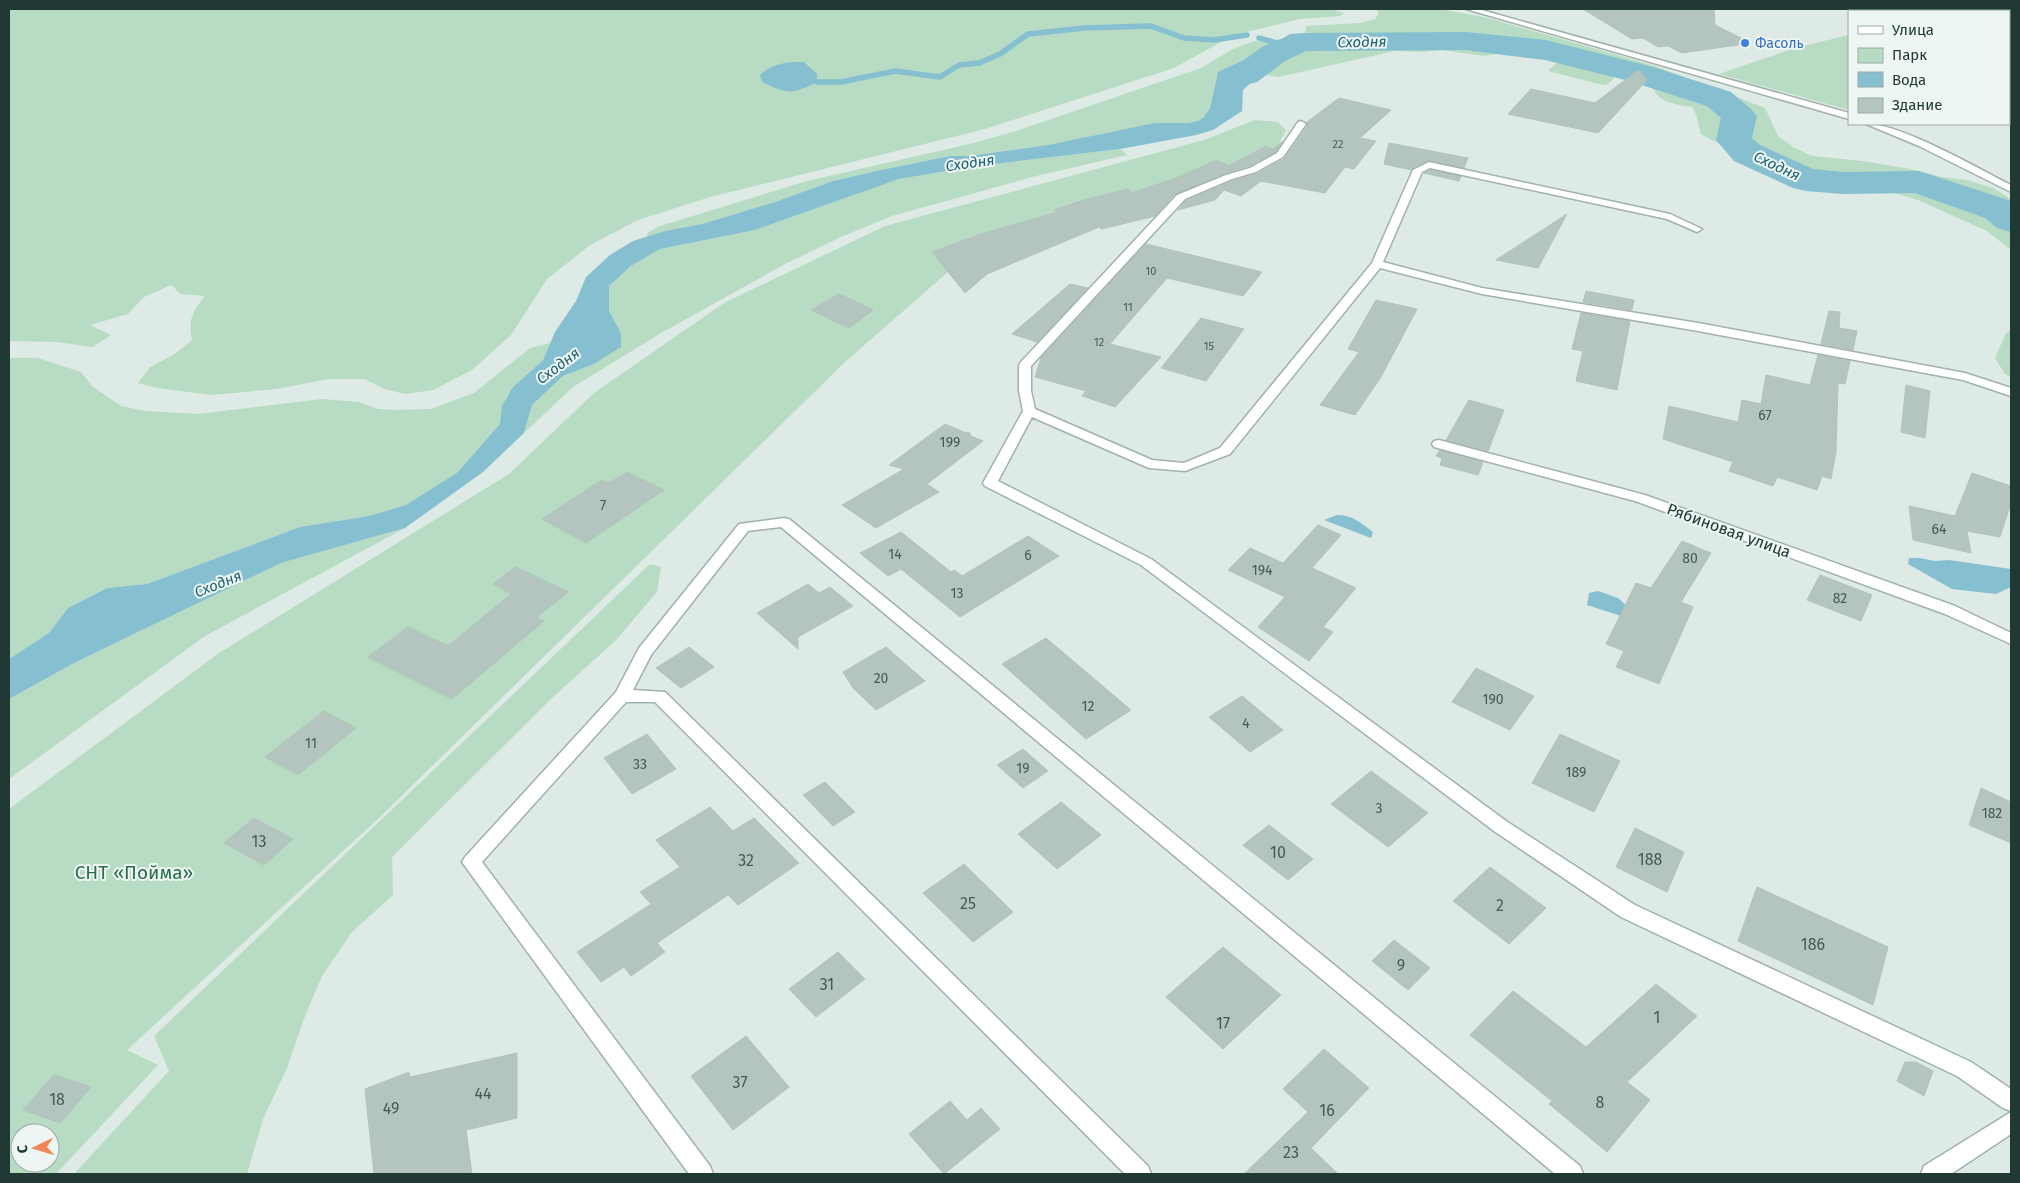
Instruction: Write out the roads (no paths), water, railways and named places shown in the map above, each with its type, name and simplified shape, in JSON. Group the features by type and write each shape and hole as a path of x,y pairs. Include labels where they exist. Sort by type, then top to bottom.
{"street":[{"path":"1470,9 1848,116"},
{"path":"1300,124 1280,155 1253,170 1229,177 1181,197 1025,365 1025,391 1029,411 990,483 1146,562 1500,826 1628,911 1964,1070 2011,1101"},
{"path":"1874,125 1922,144 2011,189"},
{"path":"1029,411 1149,464 1185,467 1224,451 1377,264 1418,170 1429,164 1670,217 1697,230"},
{"path":"1377,264 1482,291 1698,327 1956,375 2011,392"},
{"name":"Рябиновая улица","path":"1439,444 1640,498 1950,610 2011,639"},
{"path":"702,1174 471,862 622,696 645,652 744,527 784,522 1572,1174"},
{"path":"622,696 659,696 1140,1174"},
{"path":"1932,1174 2011,1122"}],"water":[{"path":"1305,33 1314,41 1312,44 1306,49 1281,59 1258,76 1243,90 1242,111 1213,130 1120,149 977,166 899,179 755,230 660,249 631,266 609,286 609,311 621,333 621,347 594,364 563,376 532,405 524,433 483,472 405,528 281,563 74,663 9,699 9,659 49,633 68,608 107,588 147,584 300,527 369,516 406,505 458,472 500,424 502,406 512,388 543,360 555,332 576,301 586,277 610,255 633,241 665,231 702,224 775,202 833,181 881,170 950,156 969,156 1048,145 1154,123 1188,123 1198,121 1204,117 1210,108 1218,72 1261,52 1290,34"},
{"path":"804,62 817,74 817,82 795,91 784,91 762,82 760,75 770,68 786,63"},
{"path":"1337,515 1348,516 1361,523 1373,532 1371,538 1324,520"},
{"path":"1909,558 1934,561 1949,560 2011,569 2011,587 1996,594 1952,589 1908,564"},
{"path":"1598,591 1618,598 1628,607 1621,616 1587,605 1589,593"}],"waterway":[{"path":"817,82 841,82 895,71 940,77 959,65 979,63 1000,54 1028,34 1084,28 1151,26 1184,38 1214,40 1247,35"},
{"path":"1259,38 1288,46"},
{"name":"Сходня","path":"1245,75 1273,54 1296,44 1306,42 1465,41 1546,50 1641,74 1719,99 1739,116 1734,140 1747,153 1806,180 1843,183 1919,182 1999,210 2011,220"}],"place":[{"name":"Фасоль","path":"1745,43"}],"park label":[{"name":"СНТ «Пойма»","path":"134,872"}]}
